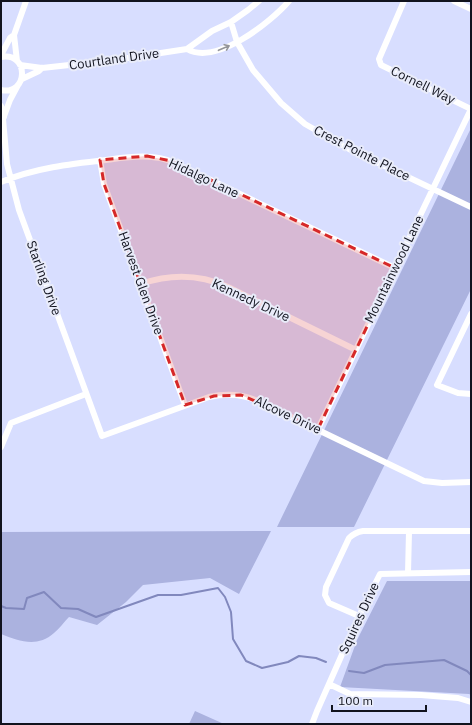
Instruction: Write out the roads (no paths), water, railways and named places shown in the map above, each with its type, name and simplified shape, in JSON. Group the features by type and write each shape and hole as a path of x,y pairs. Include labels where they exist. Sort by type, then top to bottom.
{"street":[{"path":"22,79 22,69 18,63 14,35 26,1"},
{"name":"Courtland Drive","path":"1,56 8,57 18,63 42,68 115,60 187,49 212,31 231,22 259,1"},
{"name":"Courtland Drive","path":"187,49 193,53 204,53 219,50 237,42 261,27 289,1"},
{"name":"Cornell Way","path":"404,1 379,59 381,65 471,109"},
{"path":"454,1 471,9"},
{"name":"Crest Pointe Place","path":"231,22 237,42 253,70 281,103 305,124 349,149 471,207"},
{"path":"1,56 10,38 14,35"},
{"name":"Courtland Drive","path":"22,79 42,68"},
{"name":"Starling Drive","path":"4,117 10,100 22,79"},
{"path":"1,90 9,90 18,85"},
{"name":"Starling Drive","path":"1,106 4,117 4,144 10,178 20,212 102,436"},
{"name":"Mountainwood Lane","path":"318,429 471,109"},
{"name":"Hidalgo Lane","path":"1,182 10,178 52,167 100,160 147,156 160,158 171,161 395,268"},
{"name":"Harvest Glen Drive","path":"100,160 104,184 185,405"},
{"name":"Kennedy Drive","path":"141,284 175,277 195,277 214,282 356,350"},
{"path":"471,314 437,385 458,393 471,394"},
{"path":"1,447 11,423 86,394"},
{"name":"Alcove Drive","path":"102,436 185,405 214,396 226,394 241,395 259,401 424,481 442,483 471,482"},
{"path":"359,616 329,603 325,595 326,587 349,538 358,532 363,531 471,531"},
{"path":"408,532 408,573"},
{"name":"Squires Drive","path":"312,724 359,616 380,574 471,572"},
{"path":"329,684 350,694 421,695 458,698 471,702"}],"waterway":[{"path":"1,606 6,608 24,609 27,598 44,592 61,608 78,609 96,617 158,595 181,595 218,588 225,597 231,612 233,639 246,661 262,668 288,662 299,656 316,658 326,662"},
{"path":"349,671 364,673 385,665 444,660 467,671 471,675"}]}
